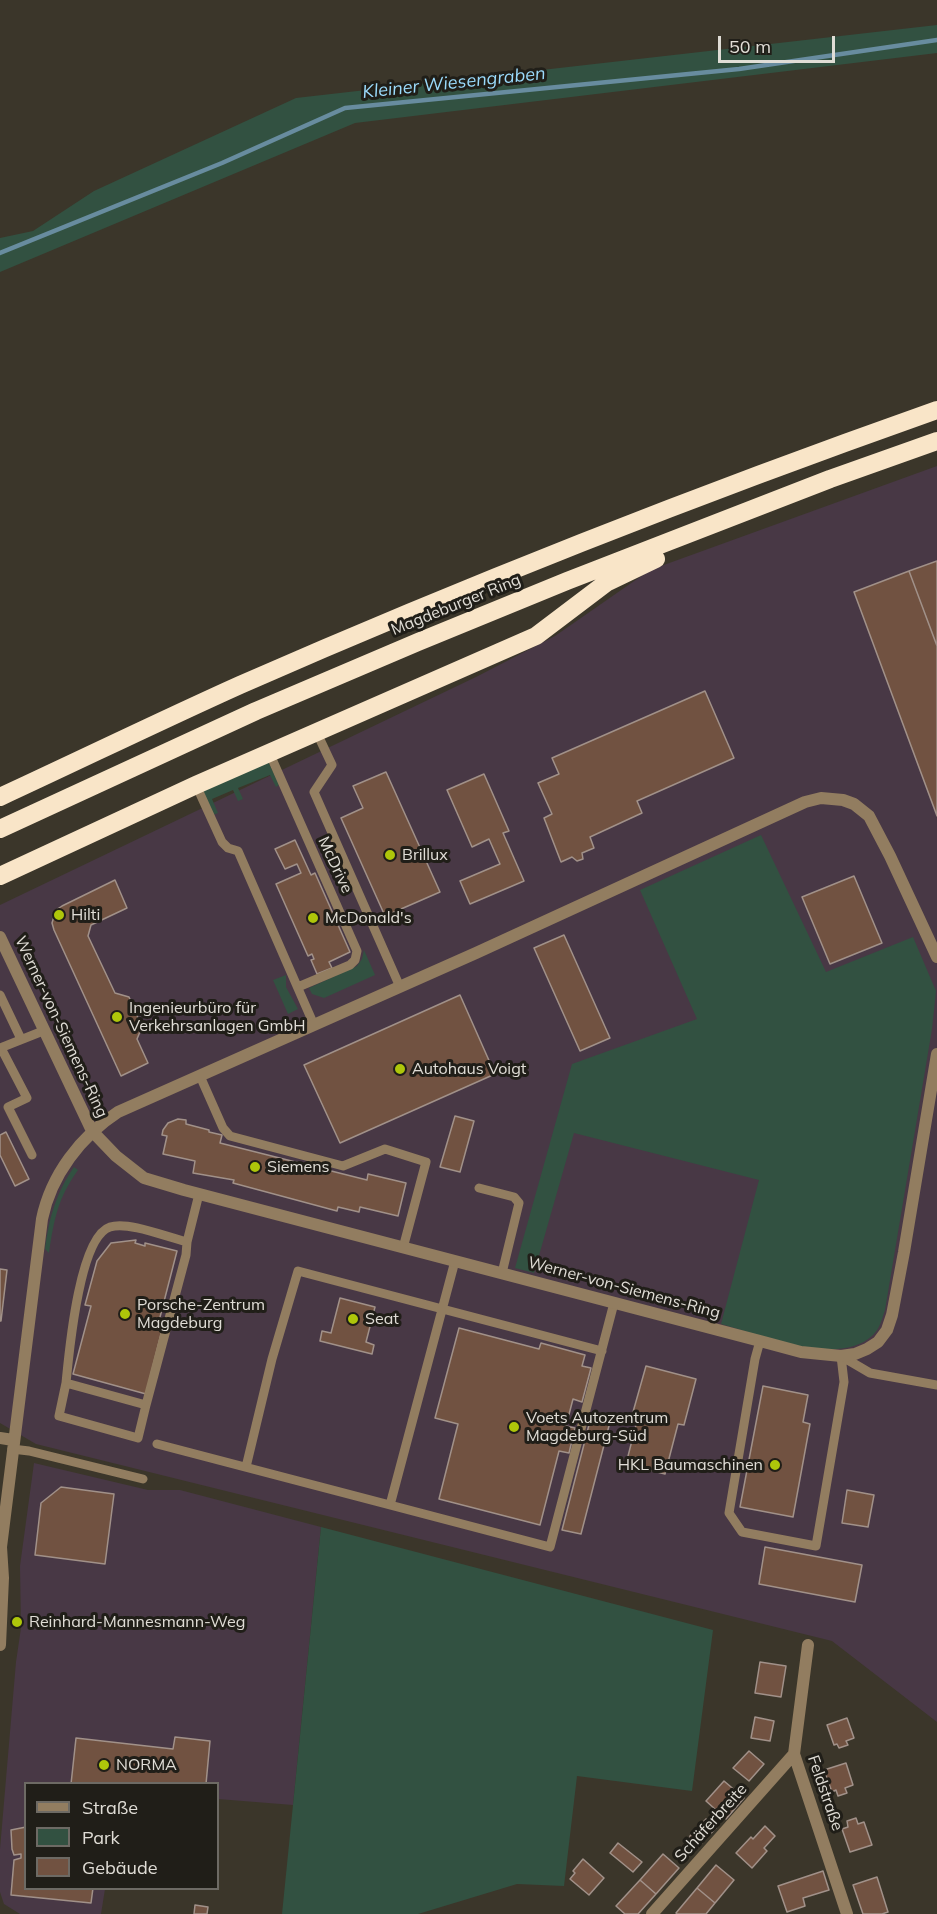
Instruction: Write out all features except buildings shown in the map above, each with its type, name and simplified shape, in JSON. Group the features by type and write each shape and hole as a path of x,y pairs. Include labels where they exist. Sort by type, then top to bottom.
{"highway":[{"name":"Magdeburger Ring","path":"0,797 240,686 506,574 745,480 937,410"},
{"name":"Magdeburger Ring","path":"0,829 256,711 375,660 567,581 830,479 937,441"},
{"path":"0,876 196,784 536,636 606,583 682,548 716,523"}],"street":[{"name":"Werner-von-Siemens-Ring","path":"0,1645 3,1578 1,1547 8,1442 38,1238 51,1187 92,1131 118,1112 400,987 805,802 822,798 850,803 865,811 871,818 937,957"},
{"name":"Werner-von-Siemens-Ring","path":"0,937 92,1131 116,1156 144,1178 801,1352 841,1356 855,1354 878,1341 887,1330 892,1316 937,1054"},
{"name":"Feldstraße","path":"808,1645 794,1754 848,1914"},
{"name":"Schäferbreite","path":"652,1914 794,1754"}],"lane":[{"path":"316,731 332,765 314,792 400,987"},
{"name":"McDrive","path":"269,752 357,949 354,962 348,966 298,987"},
{"path":"196,784 222,842 228,848 238,852 314,1025"},
{"path":"0,995 21,1039"},
{"path":"32,1155 8,1107 27,1098 1,1048 43,1031"},
{"path":"200,1076 223,1128 230,1136 343,1166 385,1149 426,1162 404,1248"},
{"path":"479,1188 514,1197 519,1203 501,1273"},
{"path":"187,1242 123,1226 108,1227 97,1236 76,1305 66,1383 59,1416 138,1438 186,1255 199,1194"},
{"path":"390,1505 455,1261"},
{"path":"246,1467 272,1359 298,1271 602,1351"},
{"path":"157,1444 550,1547 614,1303"},
{"path":"760,1341 754,1359 729,1513 742,1532 816,1546 844,1382 841,1356"},
{"path":"841,1356 870,1373 937,1385"},
{"path":"66,1383 146,1405"},
{"path":"8,1442 29,1451 143,1479"}],"shaded area":[{"path":"937,466 937,1722 832,1641 36,1444 0,1423 0,905 478,676 555,636 650,570"},
{"path":"34,1463 148,1490 180,1490 321,1527 293,1805 219,1799 219,1782 24,1782 24,1890 105,1890 101,1914 20,1914 4,1904 0,1892 0,1849 21,1628 20,1566"}],"green space":[{"path":"937,25 937,53 355,123 0,272 0,238 33,231 94,191 296,98"},
{"path":"268,761 279,785 276,787 270,775 238,788 243,799 238,801 233,790 212,799 218,813 213,815 203,796 204,790"},
{"path":"761,835 826,972 913,937 936,991 932,1029 885,1310 873,1335 858,1344 841,1349 799,1346 721,1324 759,1180 574,1133 534,1273 515,1268 572,1064 697,1019 640,890"},
{"path":"364,950 375,975 324,998 312,994 309,988 357,966"},
{"path":"286,975 286,987 298,1009 288,1014 273,980"},
{"path":"74,1167 78,1170 58,1209 49,1253 45,1249 51,1216 62,1186"},
{"path":"321,1527 713,1630 692,1791 577,1776 564,1886 517,1884 418,1914 282,1914"}],"waterway":[{"name":"Kleiner Wiesengraben","path":"0,253 222,163 345,108 739,69 937,40"}],"place":[{"name":"Brillux","path":"390,855"},
{"name":"Hilti","path":"59,915"},
{"name":"McDonald's","path":"313,918"},
{"name":"Ingenieurbüro für Verkehrsanlagen GmbH","path":"117,1017"},
{"name":"Autohaus Voigt","path":"400,1069"},
{"name":"Siemens","path":"255,1167"},
{"name":"Porsche-Zentrum Magdeburg","path":"125,1314"},
{"name":"Seat","path":"353,1319"},
{"name":"Voets Autozentrum Magdeburg-Süd","path":"514,1427"},
{"name":"HKL Baumaschinen","path":"775,1465"},
{"name":"Reinhard-Mannesmann-Weg","path":"17,1622"},
{"name":"NORMA","path":"104,1765"}]}
